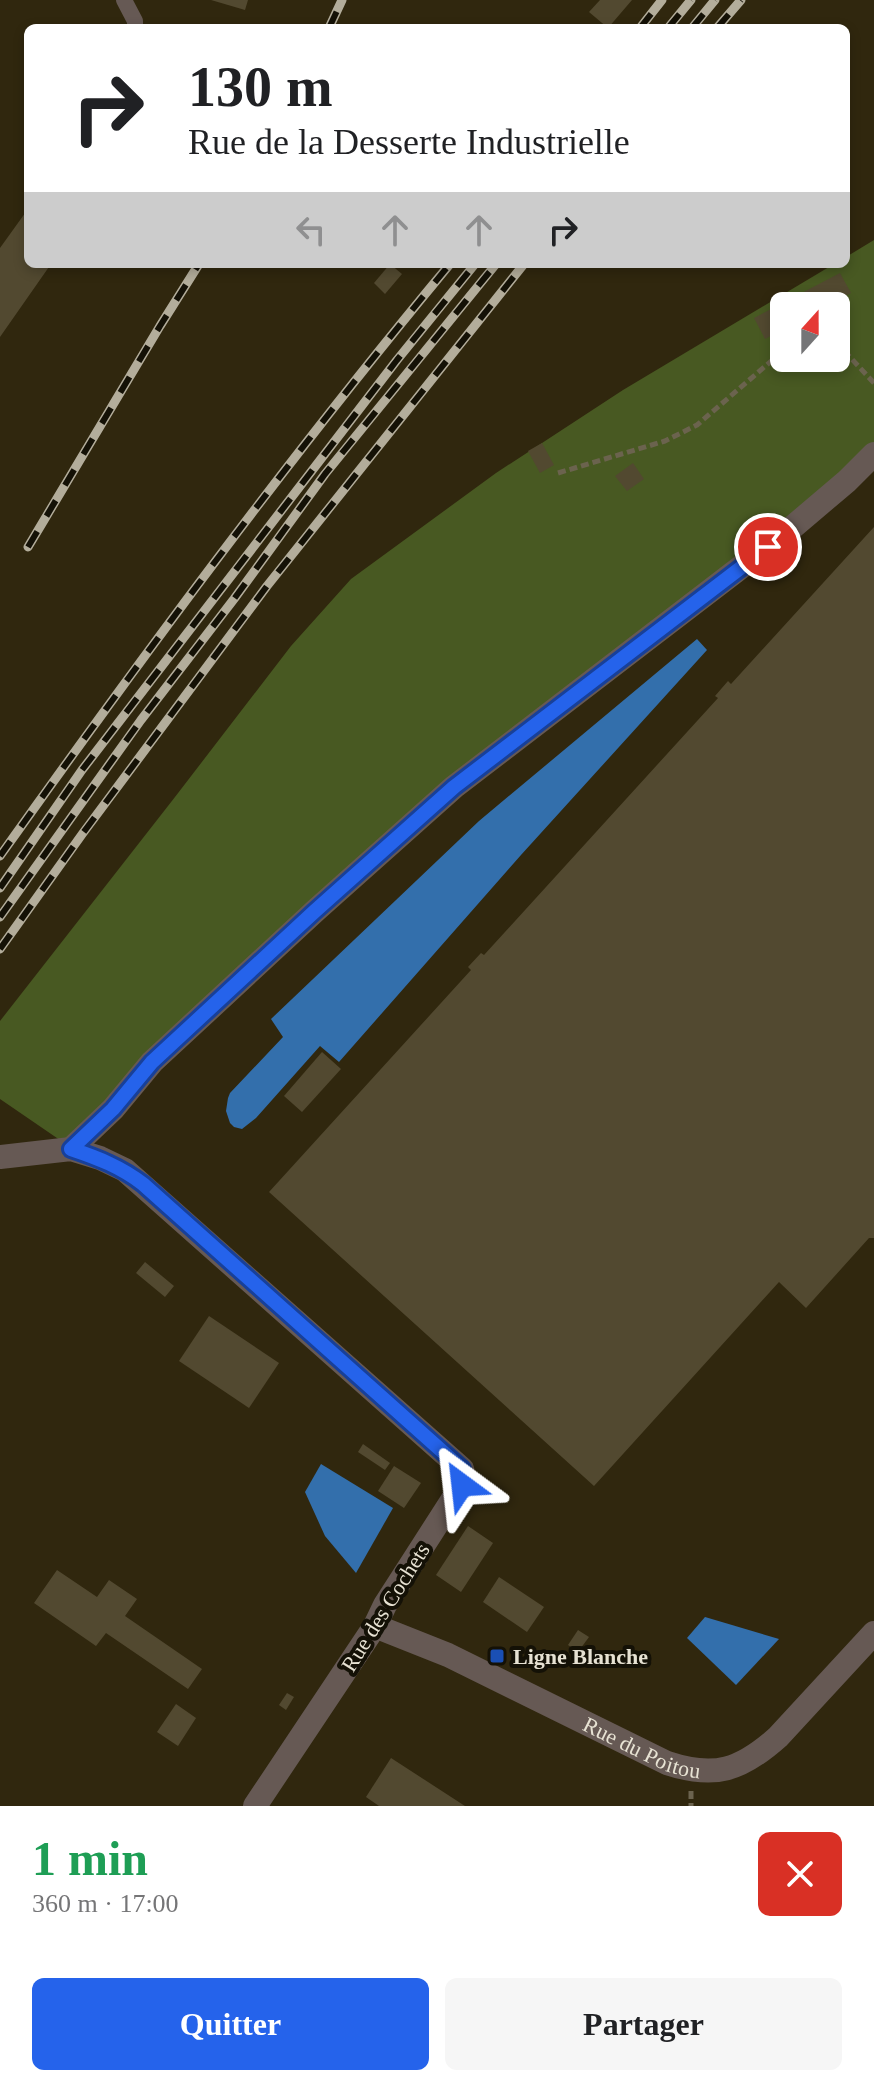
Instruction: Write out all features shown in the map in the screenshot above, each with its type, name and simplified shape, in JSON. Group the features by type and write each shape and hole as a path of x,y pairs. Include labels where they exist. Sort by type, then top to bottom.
{"street":[{"path":"0,1157 71,1149 113,1109 164,1051 454,787 777,540 874,454"},
{"name":"Rue des Cochets","path":"71,1149 100,1158 134,1177 462,1469 464,1476 462,1485 385,1605 375,1626 255,1806"},
{"name":"Rue du Poitou","path":"375,1626 448,1655 667,1763 690,1770 719,1770 742,1764 760,1753 874,1633"}],"lane":[{"path":"124,0 135,24"}],"path":[{"path":"850,357 874,383"},
{"path":"558,473 665,441 697,425 770,362"}],"green space":[{"path":"874,240 874,457 455,788 73,1149 0,1099 0,1021 291,646 351,579 496,473 623,390 770,302 770,372 850,372 850,292 787,292 827,268 850,268 850,255"}],"water":[{"path":"697,639 707,650 339,1062 320,1046 256,1118 242,1129 234,1127 226,1111 230,1093 283,1037 271,1019 479,821"},
{"path":"321,1464 393,1508 356,1573 325,1536 305,1492"},
{"path":"705,1617 779,1639 736,1685 687,1638"}],"building":[{"path":"211,0 248,0 245,10"},
{"path":"600,0 632,0 611,24 603,24 589,12"},
{"path":"24,215 24,268 48,268 0,337 0,248"},
{"path":"387,268 395,268 402,274 385,294 374,283"},
{"path":"840,273 851,293 850,292 804,292"},
{"path":"770,310 770,336 765,339 754,318"},
{"path":"542,443 554,465 540,473 528,451"},
{"path":"633,463 644,479 627,491 615,476"},
{"path":"874,527 874,1238 869,1238 806,1308 779,1282 594,1486 269,1192 471,970 468,967 481,953 484,955 718,698 715,696 728,681 731,684"},
{"path":"322,1052 341,1069 302,1112 284,1096"},
{"path":"145,1262 174,1286 165,1297 136,1273"},
{"path":"209,1316 279,1363 249,1408 179,1361"},
{"path":"363,1444 390,1463 385,1470 358,1452"},
{"path":"394,1466 421,1483 404,1508 378,1491"},
{"path":"468,1526 493,1543 461,1592 436,1575"},
{"path":"57,1570 97,1597 109,1580 137,1599 125,1616 202,1669 188,1689 106,1633 96,1646 34,1603"},
{"path":"499,1577 544,1607 527,1632 483,1602"},
{"path":"578,1630 589,1637 578,1652 568,1645"},
{"path":"287,1693 294,1697 286,1710 279,1705"},
{"path":"176,1704 196,1718 178,1746 157,1732"},
{"path":"391,1758 465,1806 379,1806 366,1797"}],"railway":[{"path":"331,24 342,0"},
{"path":"643,24 662,0"},
{"path":"671,24 691,0"},
{"path":"695,24 715,0"},
{"path":"720,24 741,0"},
{"path":"28,547 196,268"},
{"path":"0,856 220,556 333,408 447,268"},
{"path":"0,888 82,770 397,360 472,268"},
{"path":"0,917 141,720 325,474 493,268"},
{"path":"0,949 267,586 521,268"}],"place":[{"name":"Ligne Blanche","path":"497,1656"}],"route":[{"path":"462,1485 462,1469 143,1184 125,1170 71,1149 113,1109 152,1062 454,787 768,547"}]}
